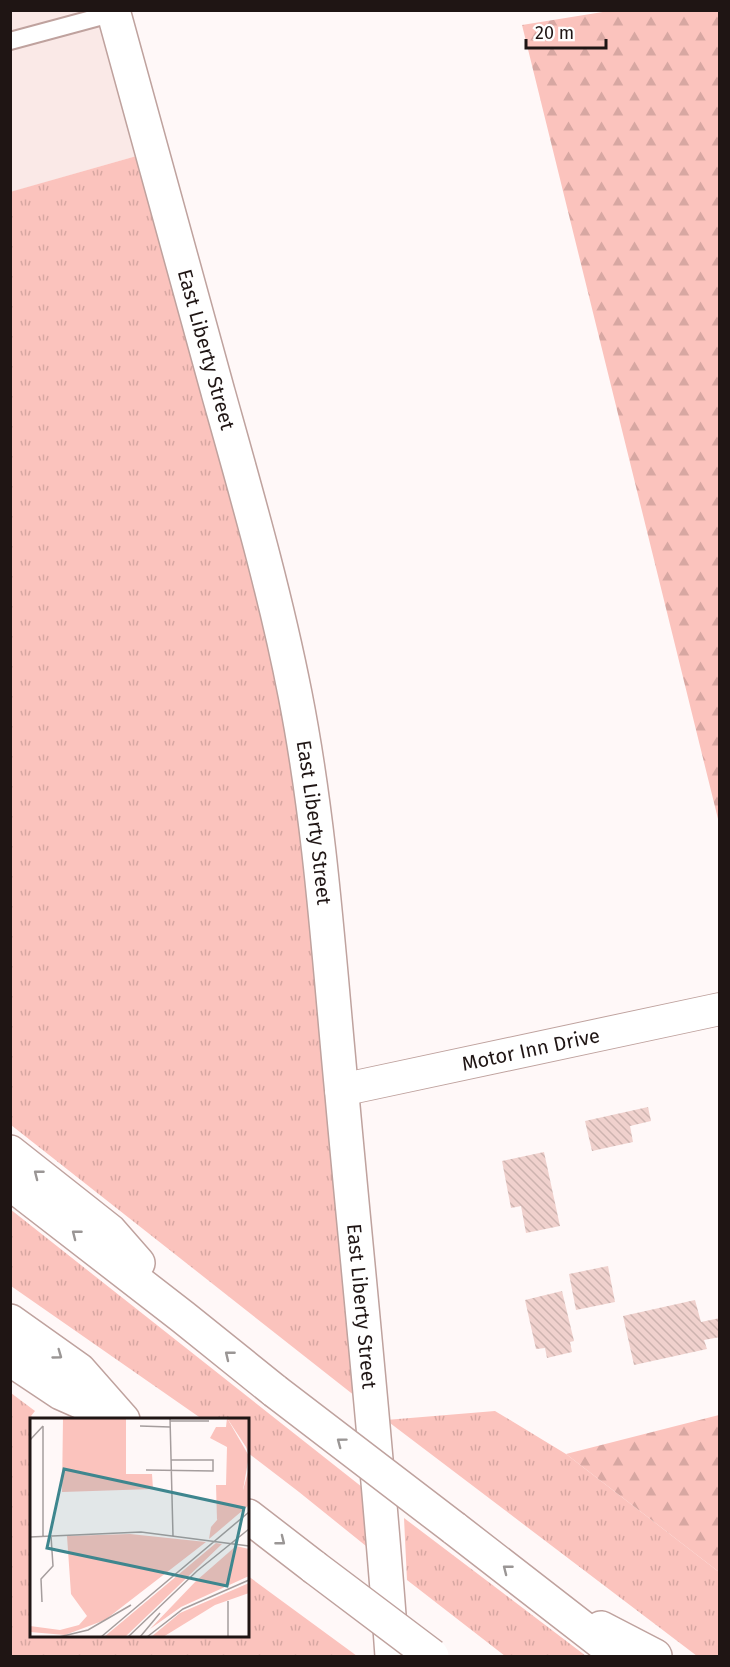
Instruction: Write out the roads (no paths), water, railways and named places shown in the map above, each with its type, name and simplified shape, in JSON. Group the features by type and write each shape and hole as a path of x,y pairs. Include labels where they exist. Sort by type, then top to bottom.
{"main road":[{"name":"East Liberty Street","path":"113,12 255,525 295,693 314,798 330,944 392,1656"},
{"path":"10,1152 110,1231 183,1317"},
{"path":"10,1183 619,1656"},
{"path":"10,1321 79,1370 121,1418"},
{"path":"10,1359 61,1393 120,1418"},
{"path":"249,1517 432,1656"},
{"path":"544,1598 655,1656"}],"street":[{"name":"Motor Inn Drive","path":"341,1090 720,1009"}],"lane":[{"path":"10,41 113,12"}]}
